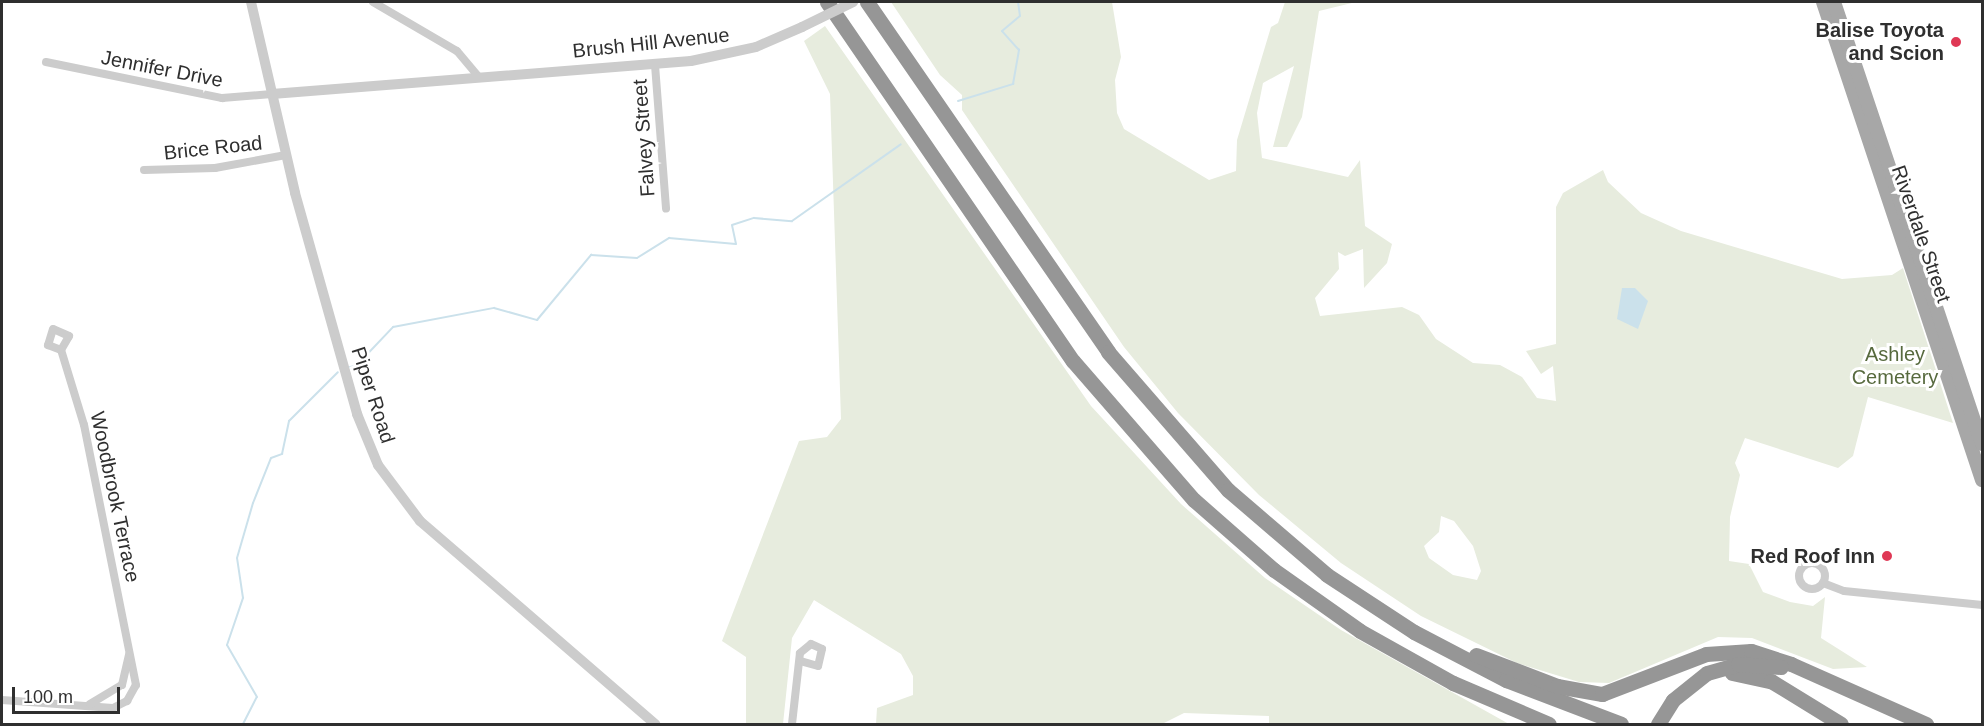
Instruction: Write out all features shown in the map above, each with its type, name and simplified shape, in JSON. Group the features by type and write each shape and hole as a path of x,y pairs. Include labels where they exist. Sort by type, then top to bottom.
{"highway":[{"path":"827,2 1058,339 1157,462 1233,536 1295,586 1453,683 1529,724"},
{"path":"867,2 1077,309 1156,413 1266,525 1391,618 1506,680 1621,724"},
{"path":"1391,618 1508,669 1585,693 1618,692 1727,650 1772,657 1926,724"},
{"path":"1658,724 1679,693 1707,673 1744,664 1783,667 1838,684"},
{"path":"1679,693 1714,675 1750,674 1775,683 1842,724"},
{"path":"1453,683 1549,724"}],"main road":[{"name":"Riverdale Street","path":"1823,2 1983,480"},
{"name":"Riverdale Street","path":"1834,2 1983,444"}],"street":[{"name":"Piper Road","path":"251,2 286,155 357,414 392,487 420,521 655,724"},
{"path":"372,2 457,51 478,76"},
{"name":"Brush Hill Avenue","path":"272,94 478,76 655,65 739,52 802,27 853,2"},
{"name":"Jennifer Drive","path":"46,62 222,98 272,94"},
{"name":"Falvey Street","path":"655,65 666,209"},
{"name":"Brice Road","path":"144,170 222,168 286,155"},
{"name":"Woodbrook Terrace","path":"2,700 113,708 127,700 137,681 129,652 84,425 61,350"},
{"path":"1823,583 1844,591 1983,604"},
{"name":"Woodbrook Terrace","path":"86,705 118,689 129,652"},
{"path":"792,724 801,661"}],"green space":[{"name":"Ashley Cemetery","path":"891,2 1112,2 1121,57 1115,80 1117,113 1124,129 1209,180 1236,171 1237,140 1271,27 1278,23 1285,2 1356,2 1319,11 1302,117 1287,147 1273,147 1294,66 1263,83 1257,113 1262,158 1348,177 1360,160 1365,226 1392,244 1387,263 1364,288 1363,249 1345,256 1338,252 1339,269 1315,298 1320,316 1402,307 1419,315 1436,339 1473,363 1500,365 1522,377 1537,398 1556,401 1553,366 1541,374 1526,351 1556,344 1556,207 1563,193 1603,170 1608,182 1641,213 1681,231 1842,279 1892,275 1903,268 1953,423 1868,397 1853,456 1838,468 1745,438 1735,463 1740,475 1730,517 1729,561 1749,564 1763,592 1790,602 1813,606 1825,597 1821,638 1867,667 1833,669 1752,638 1718,637 1609,683 1579,682 1517,663 1421,616 1341,563 1259,495 1178,413 1124,347 962,110 962,95 940,75","holes":["1441,516 1454,521 1473,546 1481,571 1477,580 1453,575 1429,558 1424,546 1439,532"]},
{"path":"825,26 1091,406 1181,504 1265,578 1341,630 1509,724 1269,724 1269,716 1184,713 1162,724 876,724 877,708 913,695 913,676 901,654 814,600 792,638 783,724 746,724 746,657 722,641 799,441 827,437 841,419 830,94 804,41"}],"water":[{"path":"1622,288 1635,288 1648,301 1638,329 1617,319"}],"waterway":[{"path":"958,101 1013,84 1019,50 1002,31 1020,16 1018,2"},
{"path":"350,367 356,366 393,327 494,308 537,320 591,255 637,258 669,238 736,244 732,225 754,218 792,221 901,144"},
{"path":"243,724 257,697 227,645 243,598 237,558 253,503 271,458 282,454 289,421 338,372"}],"place":[{"name":"Balise Toyota and Scion","path":"1956,42"},
{"name":"Red Roof Inn","path":"1887,556"}]}
